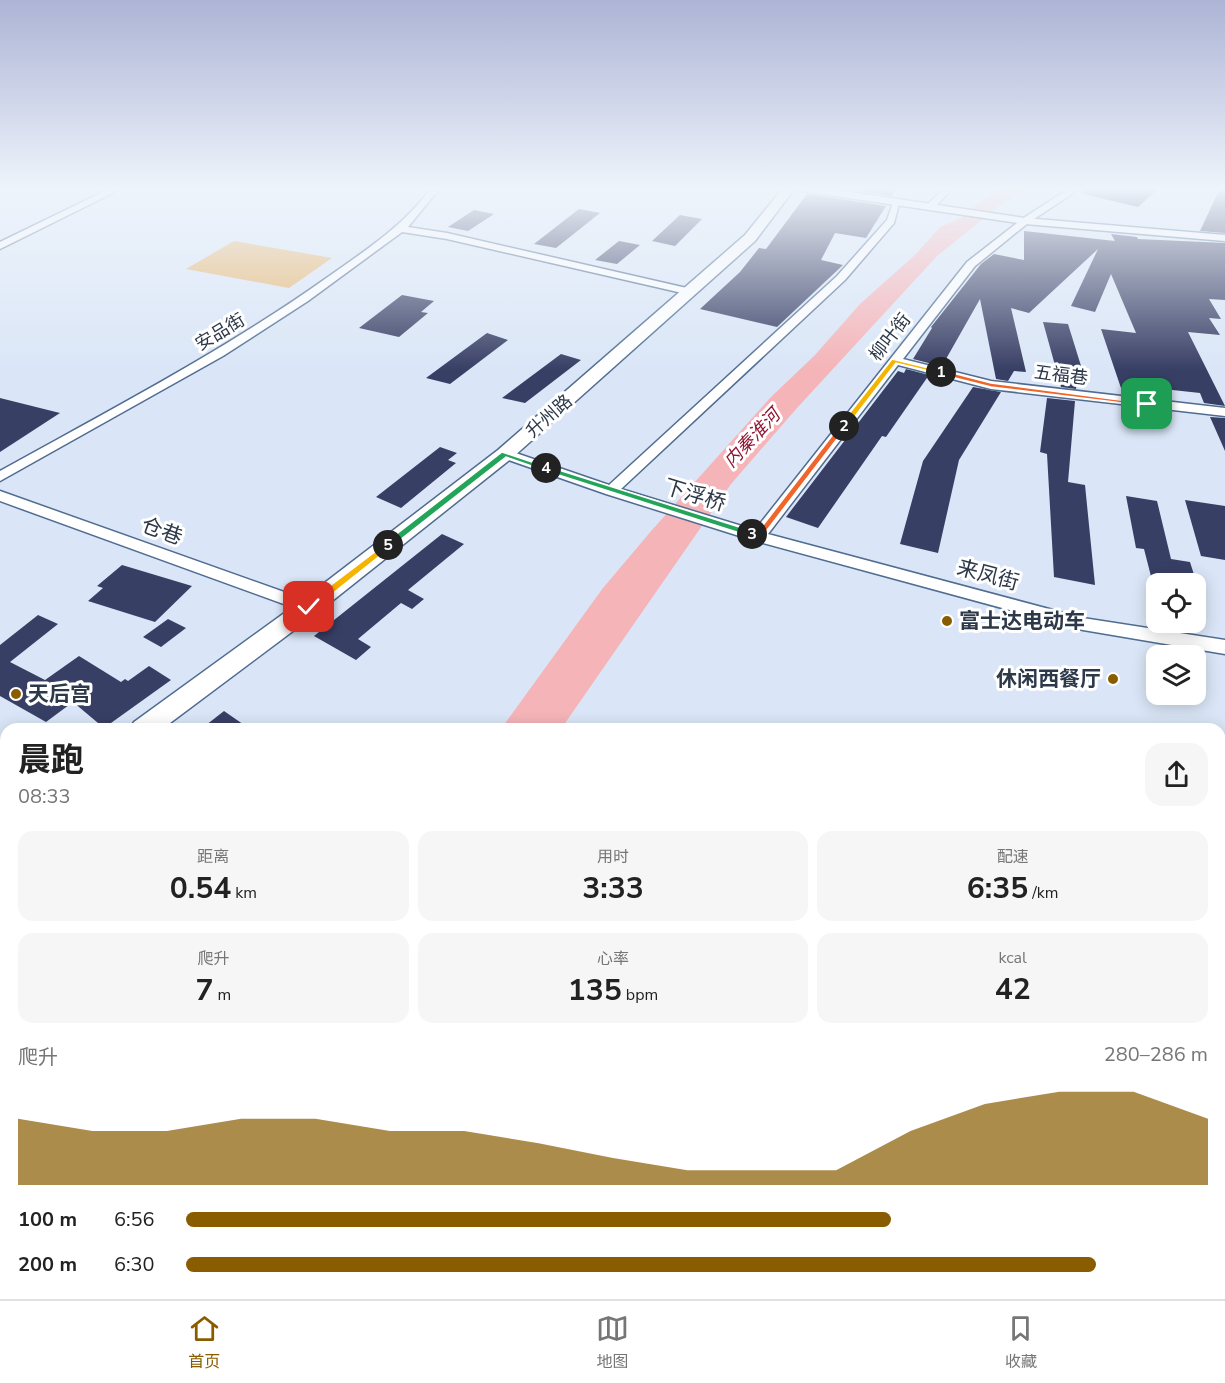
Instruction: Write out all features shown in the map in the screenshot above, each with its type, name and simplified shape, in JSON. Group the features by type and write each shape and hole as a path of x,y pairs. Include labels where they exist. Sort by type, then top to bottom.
{"main road":[{"name":"升州路","path":"151,723 309,607 505,454 738,249"}],"street":[{"name":"安品街","path":"0,477 236,345 374,249"},
{"path":"502,249 691,292"},
{"path":"505,454 611,490 841,278 867,249"},
{"name":"柳叶街","path":"751,534 971,264 990,249"},
{"name":"五福巷","path":"894,360 991,385 1225,412"},
{"name":"下浮桥","path":"611,490 751,534"},
{"name":"仓巷","path":"0,496 309,607"},
{"name":"来凤街","path":"751,534 1083,624 1225,647"}],"shaded area":[{"path":"221,249 278,249 332,258 289,288 186,269"}],"water":[{"name":"内秦淮河","path":"921,249 946,249 797,408 731,484 565,723 505,723 603,588 652,530 770,398 815,355 860,304"}],"building":[{"path":"609,249 636,249 617,264 595,260"},
{"path":"759,249 827,249 821,260 843,265 777,327 700,309 740,272"},
{"path":"1024,249 1225,249 1225,300 1209,299 1221,319 1209,318 1220,335 1188,332 1225,406 1204,403 1200,393 1154,388 1155,391 1150,390 1152,397 1123,394 1101,329 1136,333 1111,274 1095,312 1071,306 1098,249 1029,313 1011,308 1026,372 1014,371 1008,381 996,379 980,299 946,359 941,358 936,365 913,359 931,327 981,264 994,254 1024,260"},
{"path":"402,295 434,301 421,312 428,313 399,337 359,328"},
{"path":"1043,322 1068,324 1086,382 1077,381 1076,389 1061,387"},
{"path":"487,333 508,340 450,384 426,378"},
{"path":"561,354 581,360 525,403 502,398"},
{"path":"906,369 929,375 886,437 882,436 818,528 786,517 898,371 904,373"},
{"path":"973,387 1001,392 959,460 938,553 900,544 923,461"},
{"path":"0,398 60,413 0,452"},
{"path":"1047,398 1075,401 1068,482 1085,485 1095,585 1054,577 1047,454 1040,452"},
{"path":"1125,407 1157,410 1158,416 1129,423"},
{"path":"1210,417 1225,418 1225,451"},
{"path":"440,447 457,453 448,460 456,463 401,508 376,497"},
{"path":"1126,496 1157,501 1171,559 1190,562 1194,573 1150,573 1144,549 1136,548"},
{"path":"1185,500 1225,506 1225,560 1201,556"},
{"path":"442,534 464,544 408,590 424,599 412,609 401,603 358,639 371,647 356,660 314,636"},
{"path":"122,565 192,586 155,622 88,601 103,588 97,586"},
{"path":"38,615 58,624 10,662 45,680 79,656 121,682 125,679 128,681 149,666 171,680 111,723 98,723 73,702 46,722 0,696 0,645"},
{"path":"168,619 186,628 161,647 143,637"},
{"path":"224,711 241,723 209,723"}],"place":[{"name":"富士达电动车","path":"947,621"},
{"name":"休闲西餐厅","path":"1113,679"},
{"name":"天后宫","path":"16,694"}],"route":[{"path":"309,607 505,454 758,536 894,360 991,385 1147,404"}]}
